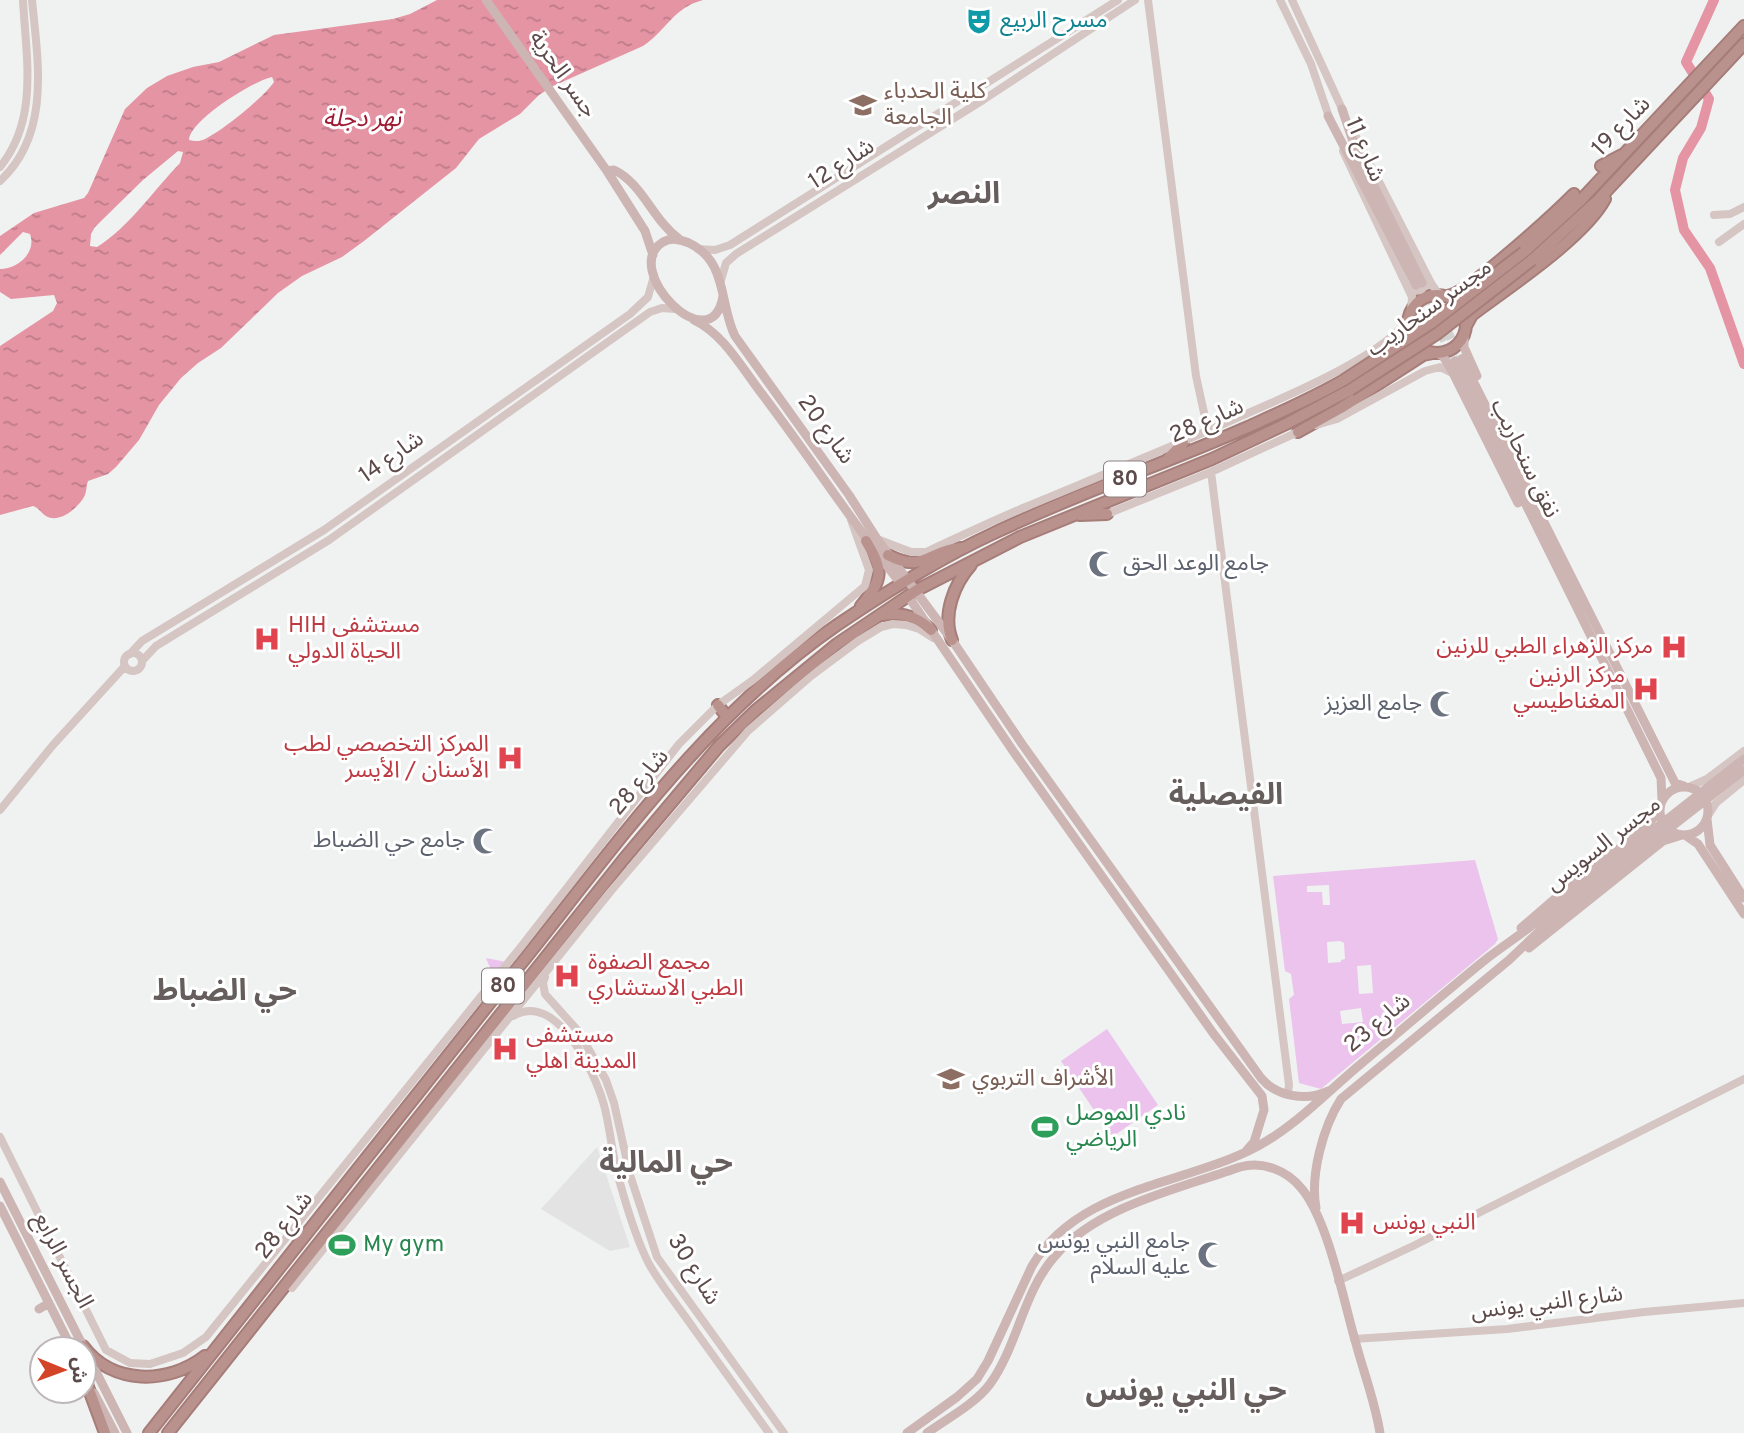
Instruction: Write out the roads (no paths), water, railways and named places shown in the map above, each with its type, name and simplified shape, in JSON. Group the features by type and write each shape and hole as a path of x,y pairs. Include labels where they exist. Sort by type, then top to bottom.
{"highway":[{"name":"شارع 19","path":"1528,256 1570,227 1614,182 1744,26"},
{"name":"شارع 19","path":"1528,256 1630,150 1643,145 1744,44"},
{"path":"1601,166 1630,150"},
{"path":"1298,432 1341,408 1423,355 1452,349 1472,316 1595,215 1614,182"},
{"path":"1435,353 1422,349 1414,342 1409,328 1410,314 1417,304 1425,298 1457,295 1574,194"},
{"name":"مجسر سنحاريب","path":"1347,385 1438,333 1528,256"},
{"path":"1444,296 1461,308 1465,330"},
{"name":"شارع 28","path":"149,1433 420,1082 549,920 727,717 789,662 850,617 904,582 967,547 1016,523 1347,385"},
{"name":"شارع 28","path":"168,1433 292,1284 569,936 623,860 703,764 814,661 913,593 981,556 1020,537 1212,459 1286,424 1347,385"},
{"path":"1161,464 1183,443"},
{"path":"1073,516 1107,514"},
{"path":"850,617 874,591 879,580 879,566 872,540"},
{"path":"888,555 901,561 916,563 947,550 967,547"},
{"path":"948,644 954,589 966,571 981,556"},
{"path":"904,582 913,593"},
{"path":"877,617 887,614 909,615 931,630"},
{"path":"718,705 727,717"},
{"path":"611,851 623,860"},
{"path":"98,1362 113,1371 152,1377 191,1366 224,1337"},
{"path":"95,1405 105,1433"},
{"path":"174,1433 180,1418"}],"main road":[{"name":"جسر الحرية","path":"486,0 607,171 645,231 653,259"},
{"path":"1342,109 1356,149 1418,282"},
{"path":"1328,116 1418,282"},
{"name":"جسر الحرية","path":"607,171 614,170 628,179 664,226 682,241"},
{"path":"673,239 698,249 715,266 721,280 723,296 720,308 711,316 693,319 676,309 664,296 654,273 653,259 656,249 663,242 673,239"},
{"name":"شارع 20","path":"723,296 735,336 849,495 872,540 888,555 904,582"},
{"name":"شارع 20","path":"693,319 721,340 846,511 904,582"},
{"path":"1465,330 1464,347 1472,366 1556,542 1562,571 1661,778 1663,823 1668,829 1692,838 1698,844 1744,914"},
{"path":"1435,353 1443,356 1454,374 1542,550 1562,571 1675,783 1702,795 1708,809 1710,845 1744,898"},
{"path":"1454,374 1452,360 1458,356 1467,358 1472,366"},
{"name":"نفق سنحاريب","path":"1458,360 1562,571"},
{"path":"913,593 931,630 948,644 1028,772 1213,1033 1262,1096 1265,1107 1254,1142 1243,1153"},
{"path":"913,593 1261,1078 1272,1089 1283,1093 1313,1096 1328,1091"},
{"name":"مجسر السويس","path":"1493,973 1543,922 1744,759"},
{"name":"مجسر السويس","path":"1486,959 1543,922 1744,770"},
{"path":"1486,959 1571,885 1647,827 1671,790 1686,787"},
{"path":"1493,973 1521,955 1663,841 1671,836 1697,831 1707,818"},
{"name":"شارع 23","path":"907,1433 957,1397 976,1379 1041,1251 1074,1222 1124,1195 1243,1153 1273,1137 1486,959"},
{"name":"شارع 23","path":"1320,1221 1314,1188 1318,1162 1336,1106 1351,1089 1493,973"},
{"path":"927,1433 975,1398 990,1383 1041,1275 1058,1252 1091,1226 1130,1206 1240,1167 1257,1164 1274,1168 1297,1184 1320,1221 1380,1433"},
{"name":"الجسر الرابع","path":"0,1182 72,1335"},
{"path":"1124,1195 1130,1206"},
{"name":"الجسر الرابع","path":"0,1206 64,1333"},
{"path":"39,1309 49,1303"},
{"path":"60,1335 64,1333"},
{"name":"الجسر الرابع","path":"98,1383 127,1433"},
{"path":"98,1401 115,1433"}],"street":[{"path":"0,167 12,151 24,124 28,91 23,0"},
{"path":"0,181 14,165 28,141 36,114 38,91 32,0"},
{"name":"شارع 12","path":"698,249 715,250 730,245 1118,0"},
{"name":"شارع 12","path":"721,280 724,267 732,256 1135,0"},
{"path":"1148,0 1194,363 1208,431"},
{"name":"شارع 11","path":"1280,0 1311,64 1328,116"},
{"name":"شارع 11","path":"1292,0 1342,109"},
{"path":"1002,74 1008,83"},
{"path":"28,91 38,91"},
{"path":"892,144 898,153"},
{"path":"1714,215 1730,214 1744,207"},
{"path":"1719,242 1744,224"},
{"name":"شارع 14","path":"130,654 142,641 324,530 630,314 648,297 654,273"},
{"path":"872,540 922,554 1183,443 1304,389 1373,349 1403,328 1410,314 1418,282 1444,296"},
{"name":"شارع 14","path":"142,661 156,646 311,552 365,515 650,312 663,308 676,309"},
{"path":"1107,514 1211,472 1298,432 1337,419 1433,368 1443,368 1454,374"},
{"path":"1211,472 1290,1088 1283,1093"},
{"path":"549,920 654,774 680,744 718,705 753,680 865,586 869,575 867,562 846,511"},
{"path":"439,1097 508,1020 554,963 569,936 739,733 870,633 893,624 919,629 948,644"},
{"path":"0,810 125,666 125,659 130,654 137,654 142,661 136,670 125,666"},
{"path":"1686,787 1707,779 1744,751"},
{"path":"1707,818 1716,803 1744,780"},
{"name":"شارع 30","path":"554,963 544,979 543,989 584,1038 606,1080 614,1103 629,1175 657,1256 784,1433"},
{"name":"شارع 30","path":"508,1020 518,1013 529,1011 547,1015 562,1027 579,1050 604,1105 620,1182 647,1260 663,1287 769,1433"},
{"path":"1338,1281 1744,1079"},
{"path":"0,1137 102,1344 121,1360 139,1365 150,1364 183,1353 206,1338 420,1082"},
{"name":"شارع النبي يونس","path":"1354,1339 1507,1329 1744,1303"}],"water":[{"name":"نهر دجلة","path":"437,0 703,0 684,8 643,46 553,86 539,95 520,114 479,139 456,168 364,241 342,257 302,276 278,293 221,348 181,378 159,405 139,440 116,467 108,474 88,481 84,497 73,510 57,518 46,516 33,506 0,515 0,346 53,311 57,303 54,295 11,299 0,292 0,269 13,266 24,259 31,247 31,241 30,234 23,232 0,255 0,236 34,213 84,198 125,109 147,88 167,76 219,62 274,35 393,19 410,14","holes":["272,77 274,82 269,89 232,121 205,139 189,140 199,123 223,103","178,151 183,152 180,163 130,219 97,247 90,246 95,227 143,180"]}],"waterway":[{"path":"1714,0 1686,62 1709,99 1701,128 1683,158 1675,190 1684,230 1710,268 1744,364"}],"tunnel":[{"path":"1422,283 1462,359"},
{"path":"1416,285 1455,361"}],"place":[{"name":"مسرح الربيع","path":"979,21"},
{"name":"كلية الحدباء الجامعة","path":"863,105"},
{"name":"جامع الوعد الحق","path":"1102,564"},
{"name":"HIH مستشفى الحياة الدولي","path":"267,639"},
{"name":"مركز الزهراء الطبي للرنين","path":"1674,647"},
{"name":"مركز الرنين المغناطيسي","path":"1646,689"},
{"name":"جامع العزيز","path":"1443,704"},
{"name":"المركز التخصصي لطب الأسنان / الأيسر","path":"510,758"},
{"name":"جامع حي الضباط","path":"486,841"},
{"name":"مجمع الصفوة الطبي الاستشاري","path":"567,976"},
{"name":"مستشفى المدينة اهلي","path":"505,1049"},
{"name":"الأشراف التربوي","path":"951,1079"},
{"name":"نادي الموصل الرياضي","path":"1045,1127"},
{"name":"النبي يونس","path":"1352,1223"},
{"name":"My gym","path":"342,1245"},
{"name":"جامع النبي يونس عليه السلام","path":"1211,1255"}],"district":[{"name":"النصر","path":"964,195"},
{"name":"الفيصلية","path":"1226,796"},
{"name":"حي الضباط","path":"225,992"},
{"name":"حي المالية","path":"666,1164"},
{"name":"حي النبي يونس","path":"1186,1392"}]}
